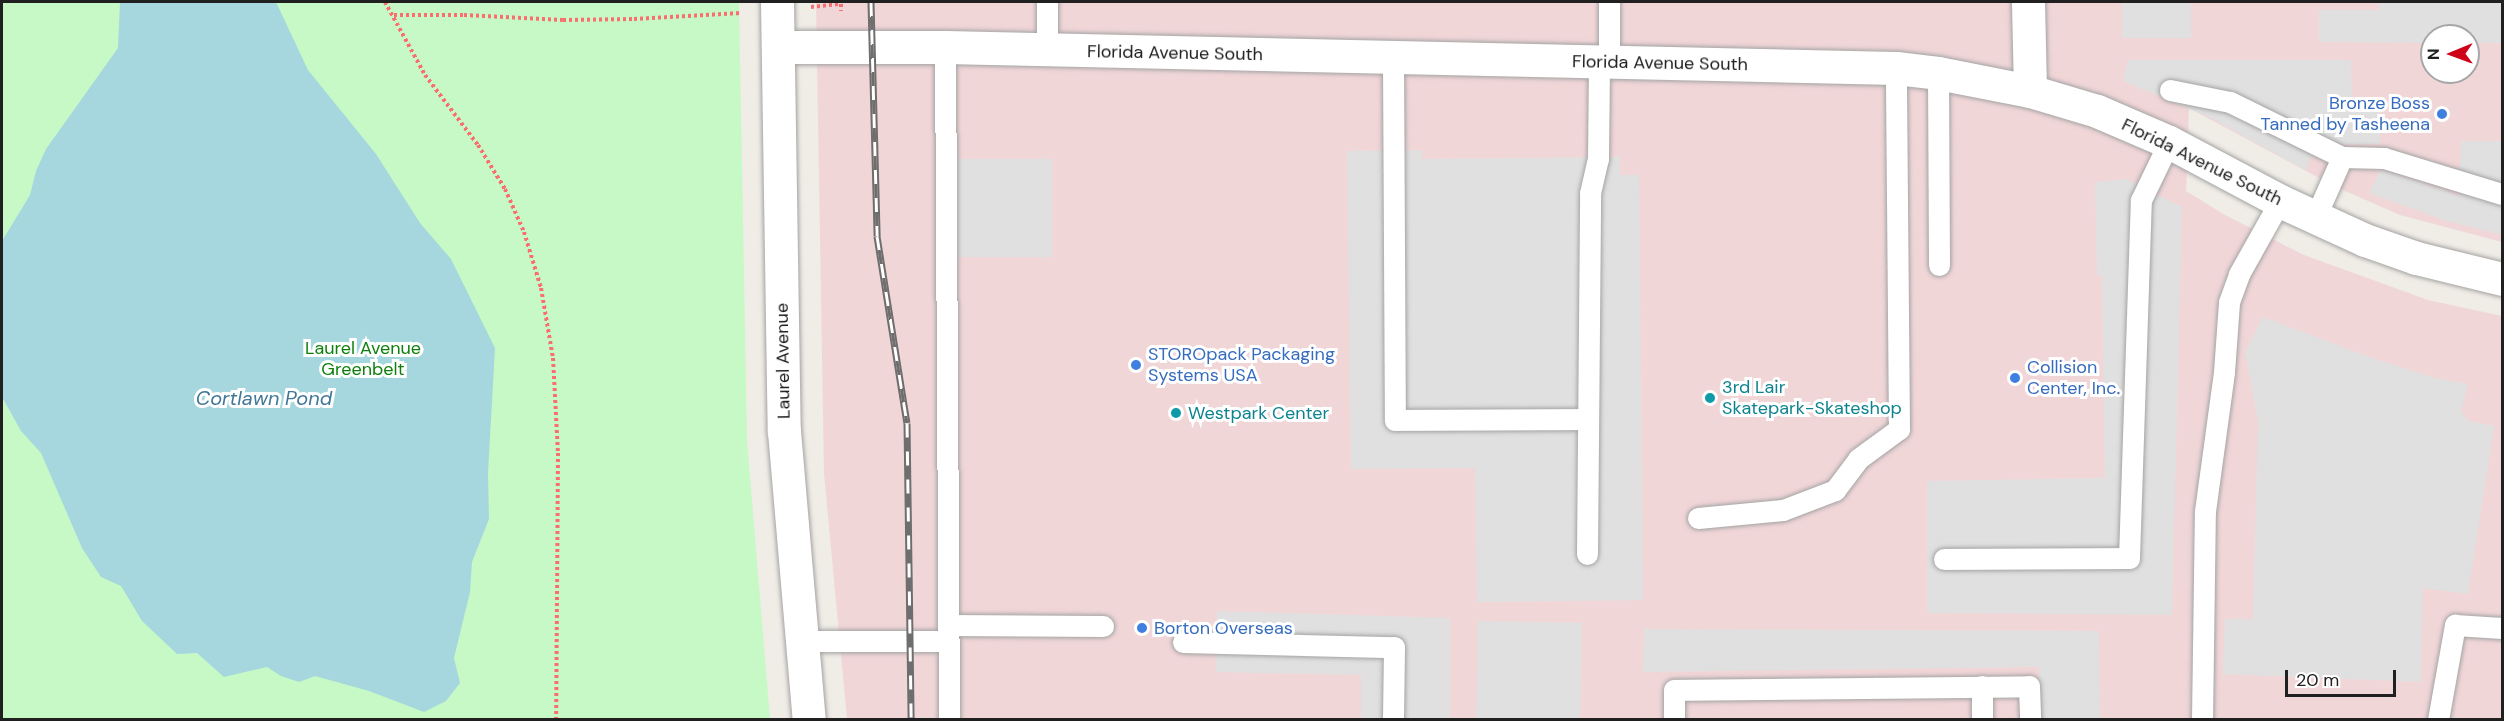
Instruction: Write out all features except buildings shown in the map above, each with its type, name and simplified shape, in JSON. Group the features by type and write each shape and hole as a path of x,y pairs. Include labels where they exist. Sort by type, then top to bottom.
{"street":[{"name":"Laurel Avenue","path":"777,2 784,431 809,720"},
{"path":"2028,2 2030,90"},
{"name":"Florida Avenue South","path":"778,46 945,47 1896,68 1938,73 2030,90 2097,111 2169,142 2280,201 2365,240 2416,258 2502,279"}],"lane":[{"path":"1047,2 1047,50"},
{"path":"1587,554 1590,193 1598,159 1609,2"},
{"path":"945,47 949,720"},
{"path":"1393,58 1395,420 1588,419"},
{"path":"1698,518 1783,510 1835,490 1858,459 1899,429 1896,68"},
{"path":"1938,73 1939,265"},
{"path":"2170,90 2230,102 2342,157 2384,158 2502,194"},
{"path":"1944,559 2128,558 2141,200 2169,142"},
{"path":"2315,218 2342,157"},
{"path":"2202,720 2205,511 2224,372 2229,302 2239,274 2280,201"},
{"path":"2438,720 2455,625 2502,628"},
{"path":"802,641 1103,626"},
{"path":"1183,642 1395,646 1393,720"},
{"path":"1674,720 1674,690 1982,686 2029,686 2030,720"},
{"path":"1982,686 1982,720"}],"path":[{"path":"385,2 394,15 424,75 478,145 505,189 524,232 541,288 553,358 558,453 556,720"},
{"path":"394,15 464,15 563,20 730,14"}],"shaded area":[{"path":"816,2 2502,2 2502,242 2400,215 2336,187 2189,108 2186,191 2225,215 2304,255 2428,300 2502,316 2502,719 847,719 824,473"},
{"path":"2122,2 2191,2 2191,38 2122,38"},
{"path":"2380,2 2502,2 2502,43 2480,43 2480,24 2420,24 2420,43 2319,42 2319,10 2379,10"},
{"path":"2128,60 2351,60 2352,105 2380,105 2380,144 2317,144 2305,170 2209,117 2123,81"},
{"path":"2461,141 2502,141 2502,235 2447,221 2369,193 2381,169 2459,196"},
{"path":"1422,150 1422,159 1620,157 1620,175 1639,175 1643,600 1477,602 1475,468 1351,469 1347,151"},
{"path":"952,159 1052,159 1052,257 952,257"},
{"path":"2126,179 2182,207 2172,615 1927,613 1927,481 2105,478 2102,276 2097,275 2095,182"},
{"path":"2263,317 2372,358 2435,378 2468,384 2461,411 2468,421 2494,426 2468,594 2423,588 2421,682 2223,674 2225,619 2253,619 2258,420 2245,352"},
{"path":"1217,611 1450,618 1450,719 1361,719 1361,675 1216,672"},
{"path":"1478,621 1582,623 1580,720 1476,719"},
{"path":"1644,629 2099,631 2100,719 2040,719 2039,667 1643,672"}],"green space":[{"name":"Laurel Avenue Greenbelt","path":"2,2 739,2 747,441 770,719 2,719"}],"water":[{"name":"Cortlawn Pond","path":"120,2 276,2 308,70 376,154 420,223 451,259 495,348 488,473 489,519 472,562 470,592 454,658 460,683 446,701 424,712 369,691 315,676 299,682 281,676 267,667 224,677 197,653 177,654 142,621 121,586 101,577 82,548 41,453 21,431 2,397 2,241 30,195 36,171 46,149 118,48"}],"railway":[{"path":"871,2 877,236 907,423 911,720"}],"place":[{"name":"Bronze Boss Tanned by Tasheena","path":"2442,114"},
{"name":"STOROpack Packaging Systems USA","path":"1136,365"},
{"name":"Collision Center, Inc.","path":"2015,378"},
{"name":"3rd Lair Skatepark-Skateshop","path":"1710,398"},
{"name":"Westpark Center","path":"1176,413"},
{"name":"Borton Overseas","path":"1142,628"}]}
